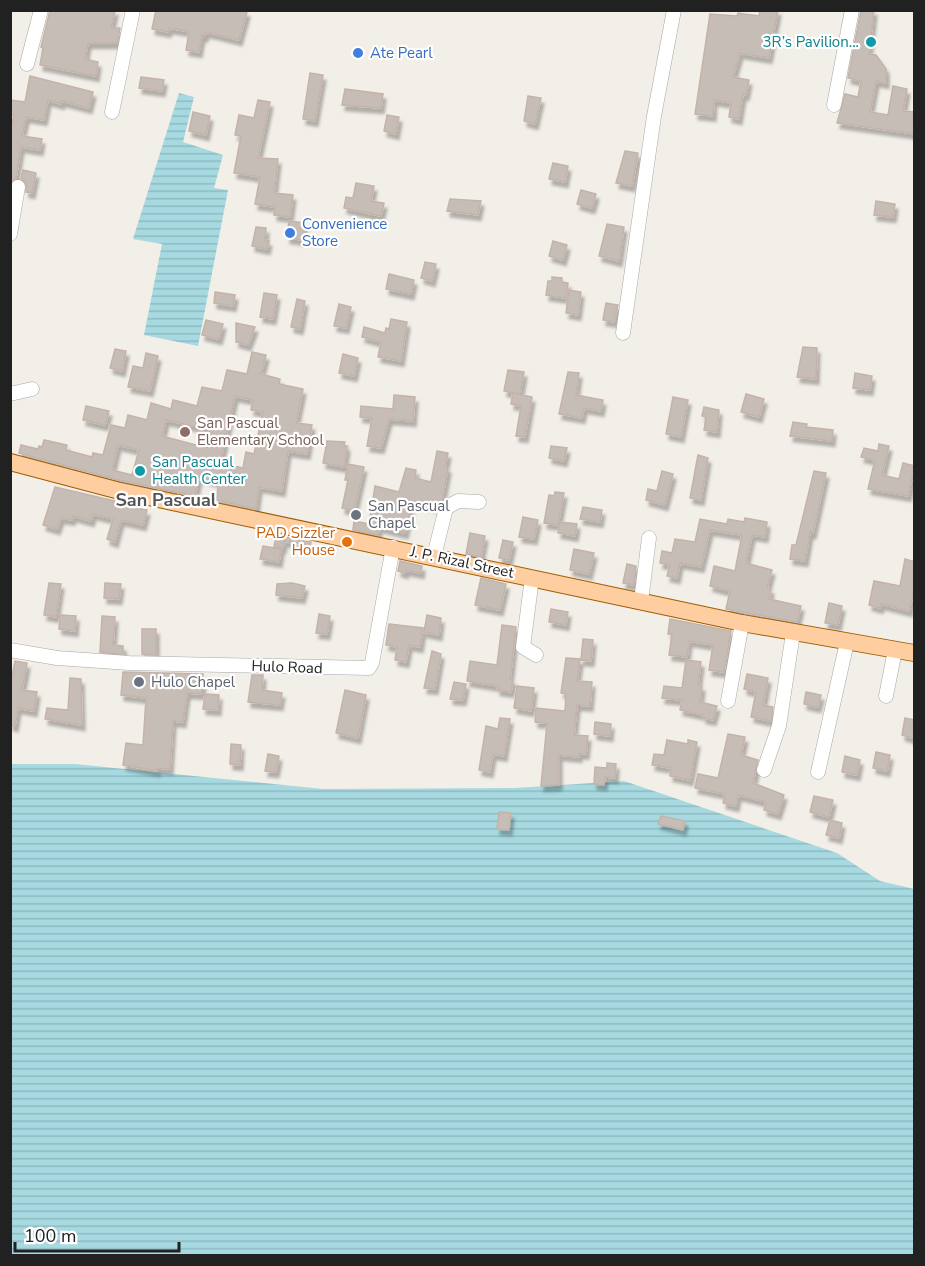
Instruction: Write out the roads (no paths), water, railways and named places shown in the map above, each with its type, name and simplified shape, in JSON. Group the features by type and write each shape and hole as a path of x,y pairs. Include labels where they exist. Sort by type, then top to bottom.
{"main road":[{"name":"J. P. Rizal Street","path":"10,462 116,490 742,623 914,653"}],"street":[{"path":"27,63 41,10"},
{"path":"112,112 133,10"},
{"path":"623,333 654,116 674,10"},
{"path":"834,105 852,10"},
{"path":"10,234 18,187"},
{"path":"10,394 32,389"},
{"path":"434,556 446,508 458,501 479,502"},
{"path":"641,601 649,538"},
{"name":"Hulo Road","path":"10,650 57,658 129,663 369,668 372,663 393,548"},
{"path":"532,578 523,647 536,655"},
{"path":"728,701 742,623"},
{"path":"764,770 779,726 793,633"},
{"path":"818,772 847,642"},
{"path":"886,696 895,650"}],"water":[{"path":"179,93 194,97 183,142 223,155 214,188 228,190 198,346 144,335 162,244 133,239"},
{"path":"10,764 75,764 323,789 515,788 624,781 837,853 880,881 914,889 914,1255 11,1255"}],"place":[{"name":"3R’s Pavilion...","path":"871,42"},
{"name":"Ate Pearl","path":"358,53"},
{"name":"Convenience Store","path":"290,233"},
{"name":"San Pascual Elementary School","path":"185,432"},
{"name":"San Pascual Health Center","path":"140,471"},
{"name":"San Pascual Chapel","path":"356,515"},
{"name":"PAD Sizzler House","path":"347,542"},
{"name":"Hulo Chapel","path":"139,682"}],"district":[{"name":"San Pascual","path":"166,500"}]}
